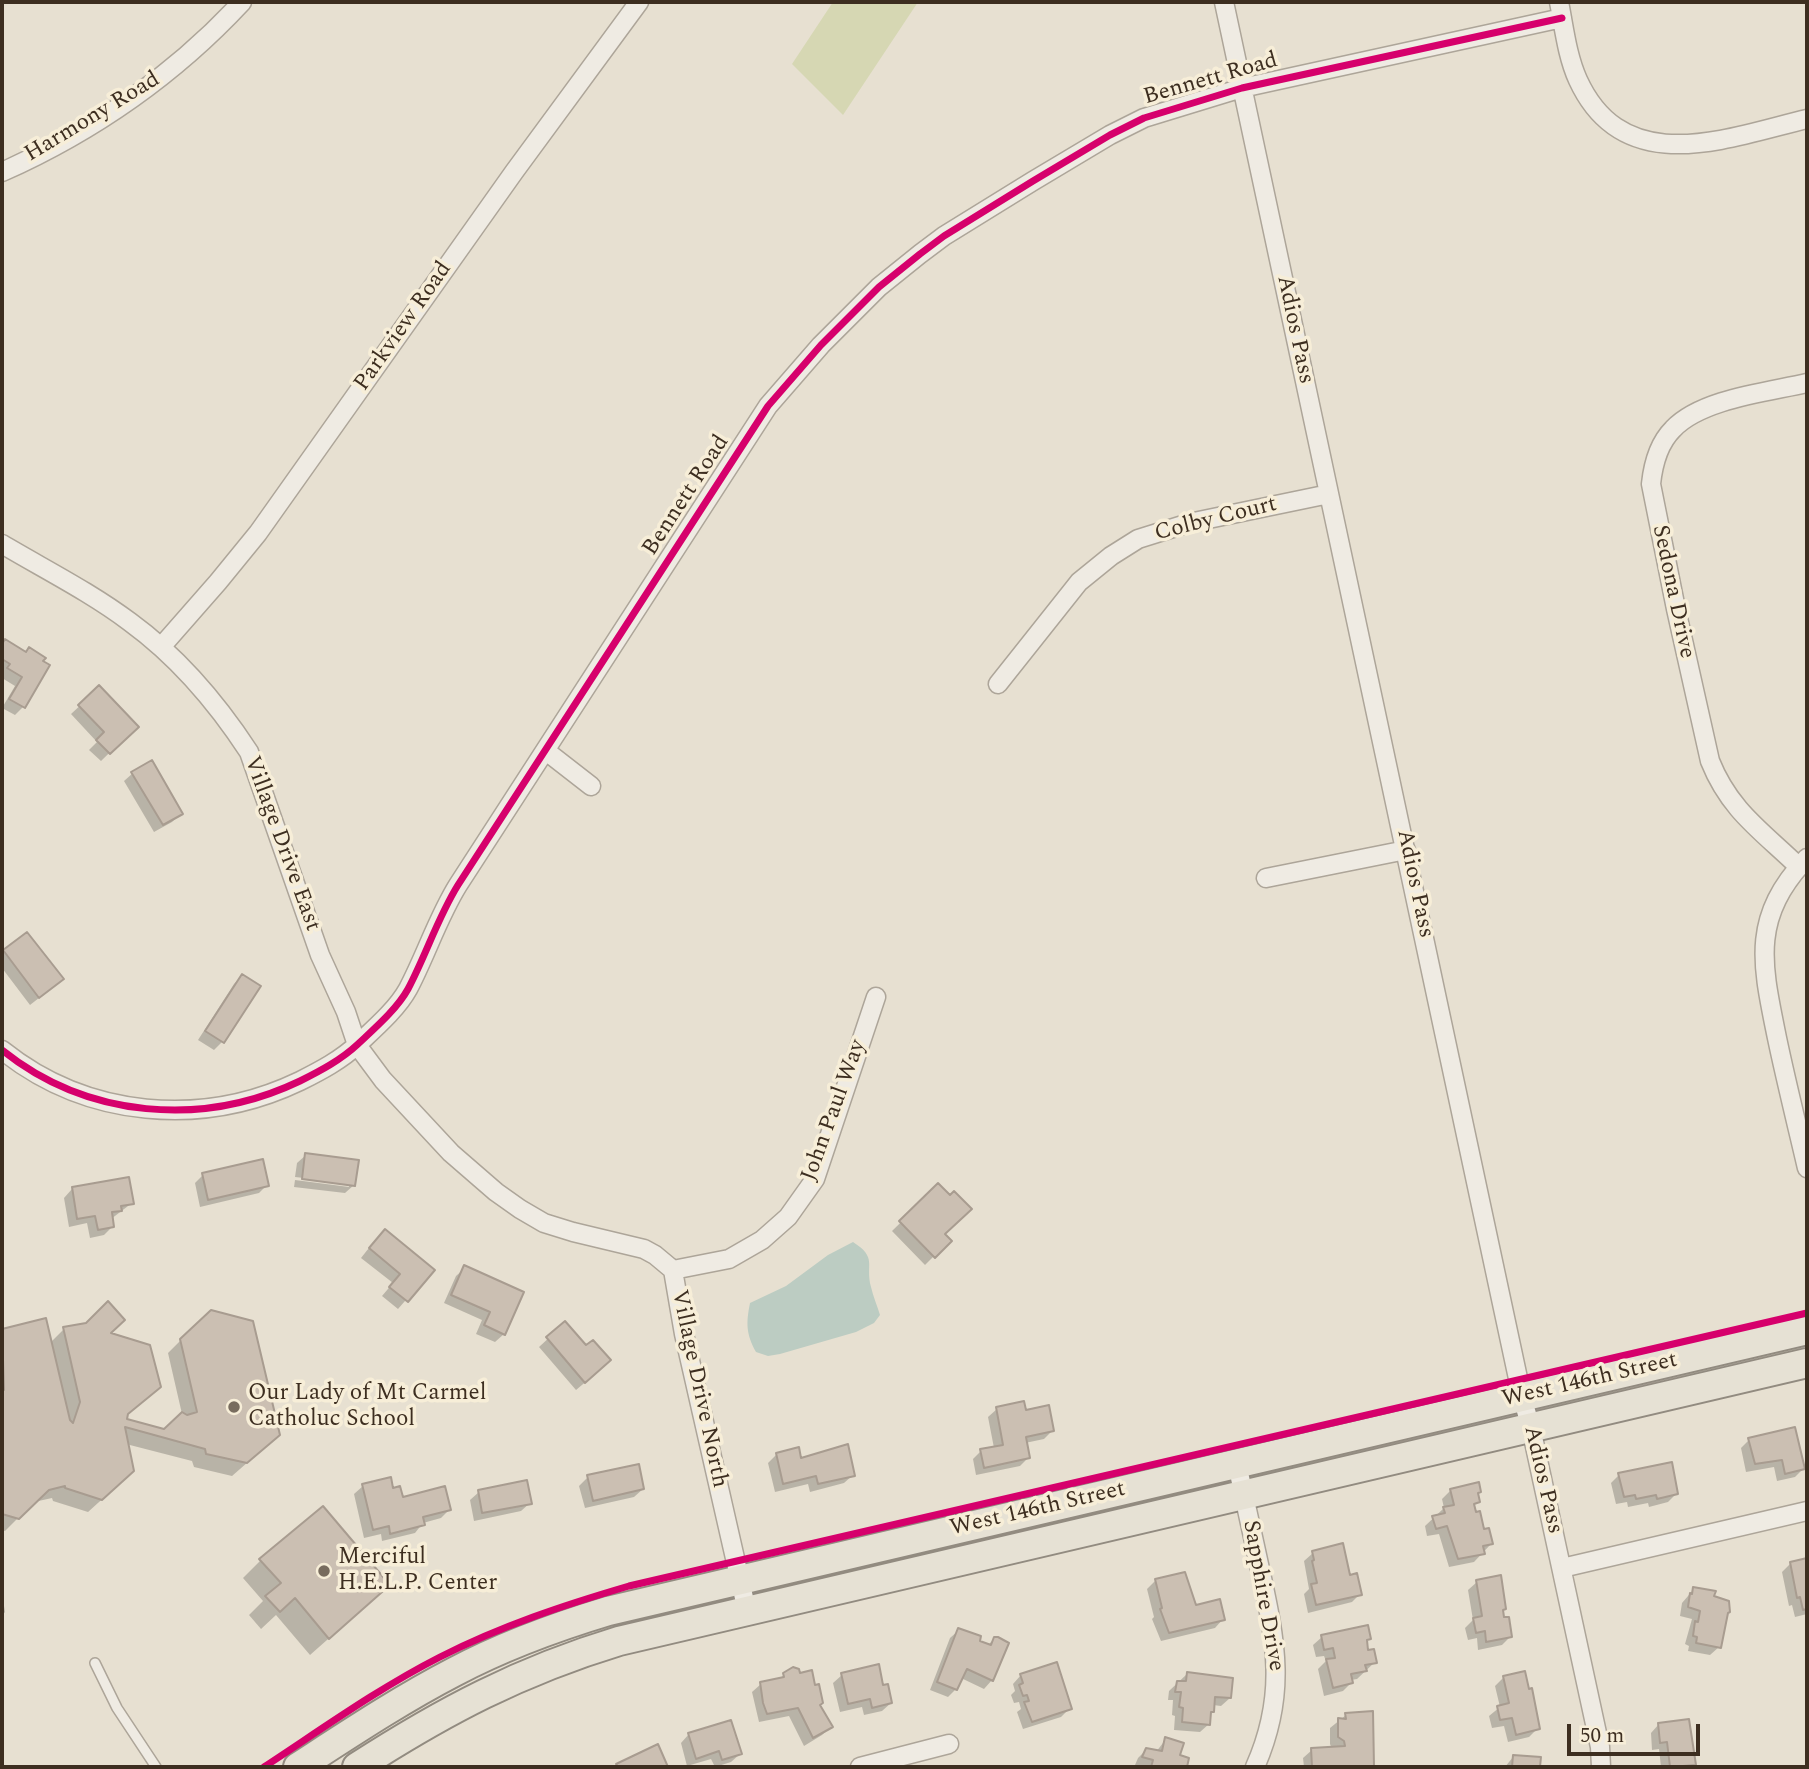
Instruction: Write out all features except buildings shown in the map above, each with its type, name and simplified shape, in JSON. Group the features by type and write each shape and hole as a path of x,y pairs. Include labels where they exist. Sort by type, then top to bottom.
{"main road":[{"name":"West 146th Street","path":"298,1767 408,1697 491,1654 546,1631 608,1611 1807,1330"},
{"name":"West 146th Street","path":"357,1767 453,1708 506,1682 555,1661 619,1641 1807,1363"}],"street":[{"name":"Harmony Road","path":"2,172 60,144 126,104 169,72 242,2"},
{"name":"Parkview Road","path":"161,647 258,533 514,172 639,2"},
{"name":"Adios Pass","path":"1224,2 1522,1397 1562,1568 1600,1747 1601,1767"},
{"name":"Bennett Road","path":"2,1050 37,1074 100,1101 142,1109 182,1111 218,1108 273,1093 321,1070 357,1045 407,992 456,888 768,406 821,345 879,287 944,236 1110,135 1144,118 1242,88 1561,10"},
{"path":"1561,10 1571,60 1582,87 1593,105 1628,134 1662,145 1699,144 1807,119"},
{"name":"Sedona Drive","path":"1803,863 1746,820 1715,775 1676,609 1651,484 1658,454 1669,433 1681,422 1707,407 1807,383"},
{"name":"Colby Court","path":"998,684 1079,582 1111,556 1138,539 1189,523 1329,494"},
{"name":"Village Drive East","path":"2,544 92,596 161,647 205,692 249,752 320,955 346,1012 357,1045"},
{"path":"545,751 591,786"},
{"path":"1266,878 1406,850"},
{"path":"1803,863 1778,897 1769,922 1763,961 1807,1168"},
{"name":"John Paul Way","path":"673,1270 729,1259 762,1240 788,1217 815,1179 876,997"},
{"name":"Village Drive North","path":"357,1045 383,1080 444,1145 477,1176 512,1203 544,1223 644,1249 673,1270 684,1334 747,1611"},
{"name":"Sapphire Drive","path":"1237,1464 1276,1653 1276,1687 1272,1716 1264,1748 1255,1767"},
{"path":"1562,1568 1807,1511"},
{"path":"860,1767 949,1744"}],"lane":[{"path":"95,1663 117,1708 156,1767"}],"green space":[{"path":"833,2 918,2 843,115 792,64"}],"shaded area":[{"path":"853,1242 868,1257 871,1287 880,1315 874,1323 856,1332 780,1354 768,1356 756,1352 748,1328 750,1303 786,1286 828,1255"}],"cycle path":[{"path":"2,1050 35,1073 71,1090 108,1102 146,1109 185,1110 224,1106 263,1096 300,1081 337,1060 378,1025 403,996 458,885 768,406 821,345 879,287 944,236 1110,135 1144,118 1242,88 1562,18"},
{"path":"264,1767 373,1695 440,1657 533,1617 629,1586 1807,1313"}],"place":[{"name":"Our Lady of Mt Carmel Catholuc School","path":"234,1407"},
{"name":"Merciful H.E.L.P. Center","path":"324,1571"}]}
